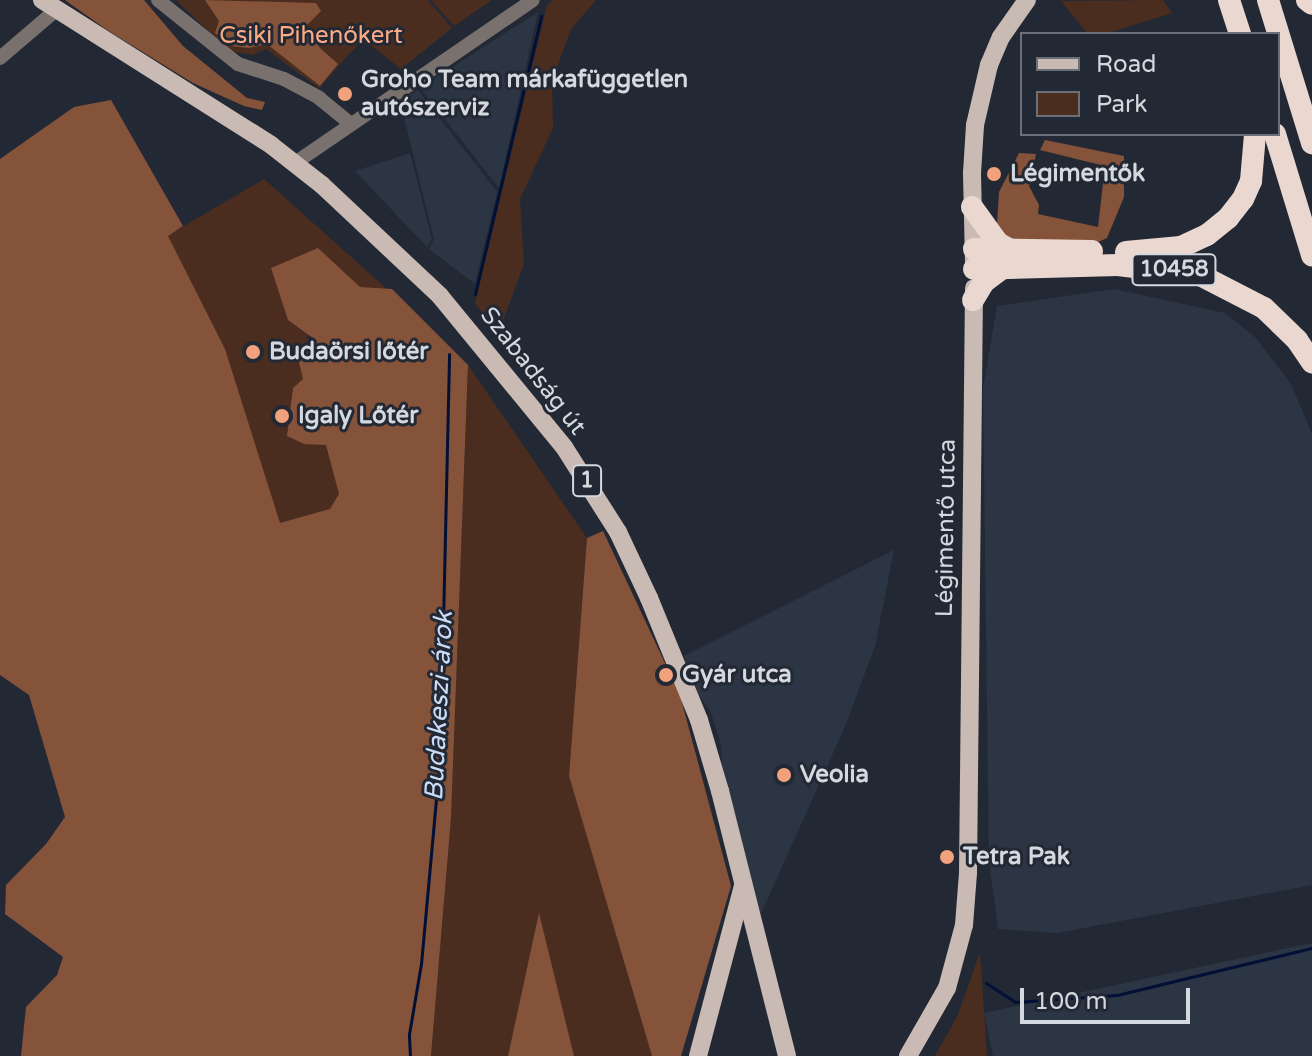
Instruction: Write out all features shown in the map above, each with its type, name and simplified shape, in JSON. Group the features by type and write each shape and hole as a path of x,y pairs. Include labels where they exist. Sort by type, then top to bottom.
{"highway":[{"path":"1226,0 1233,32"},
{"path":"1226,0 1239,32"},
{"path":"1268,0 1278,32"},
{"path":"1307,0 1312,4"},
{"path":"1280,39 1312,143"},
{"path":"974,259 1145,252 1194,242 1228,218 1243,199 1254,170 1255,136"},
{"path":"1276,136 1312,255"},
{"path":"972,207 1006,258"},
{"path":"973,300 984,282 1006,258"},
{"name":"10458","path":"1006,258 1131,265 1200,275 1264,308 1297,340 1312,362"}],"main road":[{"name":"Légimentő utca","path":"908,1056 947,988 964,925 967,886 975,125 981,95 1001,37 1027,0"},
{"name":"Szabadság út","path":"49,5 295,163 379,235 440,296 516,385 587,481 618,532 675,658 716,777 743,883"},
{"name":"1","path":"743,883 787,1056"},
{"path":"698,1056 743,883"},
{"path":"725,950 743,945 758,947"}],"street":[{"path":"158,0 238,64 284,79 319,98 351,124"},
{"path":"295,163 533,0"},
{"path":"0,58 49,5"}],"shaded area":[{"path":"538,12 499,188 420,88"},
{"path":"418,90 497,192 475,284 429,249 434,239 400,101"},
{"path":"410,153 432,239 427,247 355,171"},
{"name":"Tetra Pak","path":"1114,289 1225,313 1256,338 1291,384 1312,434 1312,885 1057,933 998,929 989,860 983,389 997,306"},
{"path":"894,550 875,646 846,724 760,916 722,765 721,744 710,710 699,696 684,656"},
{"path":"1312,943 1312,1056 993,1056 984,1013"}],"green space":[{"path":"65,0 144,0 183,46 247,98 265,102 262,110 244,106 193,83"},
{"name":"Csiki Pihenőkert","path":"176,0 428,0 452,28 401,69 363,39 319,88 266,49 252,55 229,51"},
{"path":"205,0 316,3 321,11 306,26 320,48 338,64 320,86 267,44 249,48 231,46 215,33 219,21"},
{"path":"431,0 492,0 454,26"},
{"path":"553,0 596,0 571,29 552,81 553,128 520,199 524,264 498,334 475,303 547,5"},
{"path":"1163,0 1172,13 1111,32 1086,32 1061,1"},
{"path":"111,100 183,226 168,236 225,349 280,523 330,509 339,494 326,445 304,444 287,436 293,388 303,379 297,354 317,341 288,320 271,268 318,248 360,287 392,289 468,365 451,818 431,1056 21,1056 26,1007 57,975 63,957 5,914 6,885 46,844 65,817 29,695 0,675 0,159 74,107"},
{"path":"1045,140 1124,156 1124,197 1107,238 1094,244 1015,240 1004,235 997,224 999,192 1019,153 1036,154 1029,186 1039,205 1038,214 1098,227 1105,166 1040,150"},
{"name":"Budaörsi lőtér","path":"264,179 407,307 307,336 354,517 263,542 219,338 167,236"},
{"path":"468,365 587,538 569,776 652,1056 574,1056 539,915 508,1056 431,1056 451,818"},
{"path":"603,531 680,695 731,886 681,1056 652,1056 569,776 587,538"},
{"path":"539,913 574,1056 508,1056"},
{"path":"980,952 987,1056 935,1056 958,1015"}],"waterway":[{"name":"Budakeszi-árok","path":"475,294 541,16"},
{"name":"Budakeszi-árok","path":"410,1056 409,1034 421,964 440,755 449,354"},
{"path":"986,983 1015,1002 1117,995 1312,948"}],"place":[{"name":"Groho Team márkafüggetlen autószerviz","path":"345,94"},
{"name":"Légimentők","path":"994,174"},
{"name":"Budaörsi lőtér","path":"253,352"},
{"name":"Igaly Lőtér","path":"282,416"},
{"name":"Gyár utca","path":"666,675"},
{"name":"Veolia","path":"784,775"},
{"name":"Tetra Pak","path":"947,857"}]}
